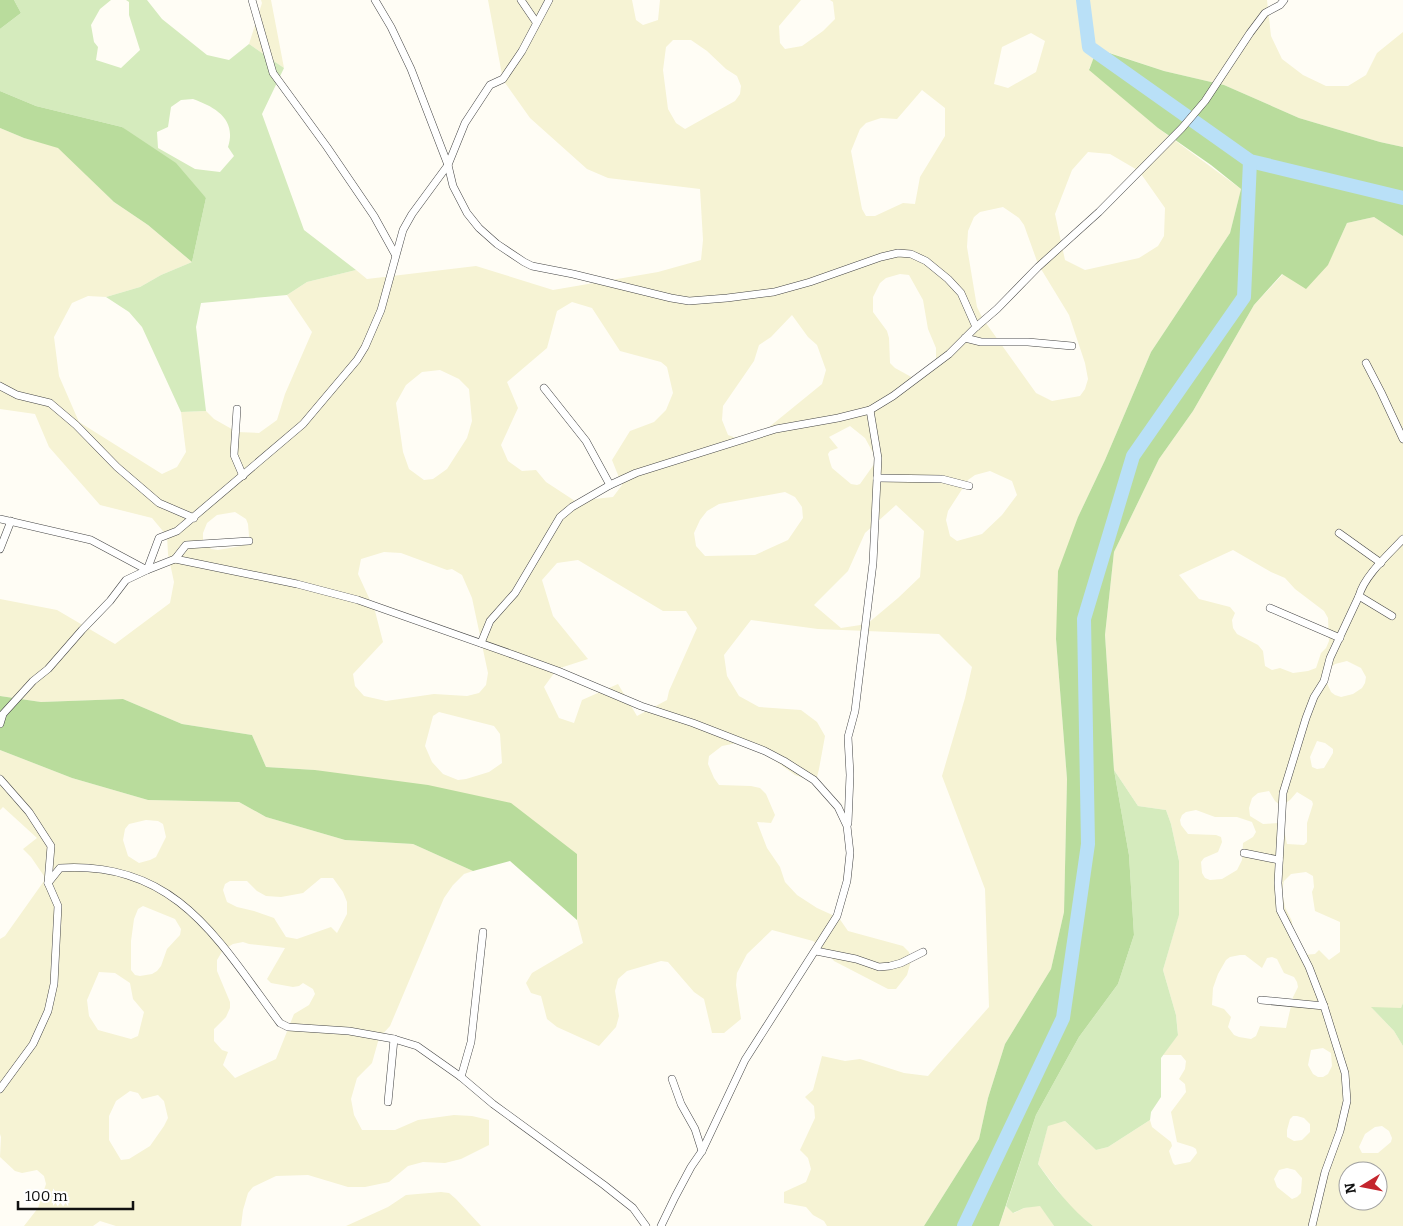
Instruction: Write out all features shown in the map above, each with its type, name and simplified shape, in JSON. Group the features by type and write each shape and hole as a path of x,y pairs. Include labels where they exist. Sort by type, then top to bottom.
{"street":[{"path":"252,0 273,73 327,146 374,216 395,254"},
{"path":"385,0 375,1 391,26 411,69 448,165 453,186 472,221 516,258 532,266 689,301 774,292 817,280 881,257 898,253 910,254 926,261 961,293 976,326"},
{"path":"522,0 536,22"},
{"path":"148,570 159,538 177,531 194,518 303,424 356,360 365,347 381,310 403,230 412,214 448,165 465,123 490,85 503,79 522,51 548,0"},
{"path":"481,642 490,621 515,593 560,517 566,511 610,485 636,473 776,429 838,418 870,410 893,396 949,354 1038,267 1099,212 1182,128 1205,101 1265,13 1280,5 1284,0"},
{"path":"965,338 981,342 1028,342 1072,346"},
{"path":"1366,363 1382,392 1403,439"},
{"path":"0,386 17,395 50,403 76,425 117,468 159,503 194,518"},
{"path":"544,388 586,441 610,485"},
{"path":"237,409 234,455 242,476"},
{"path":"661,1226 691,1167 702,1151 745,1060 770,1019 816,952 837,916 848,881 850,775 848,737 855,711 866,632 873,563 878,458 870,410"},
{"path":"877,478 942,478 969,486"},
{"path":"0,519 91,540 148,570"},
{"path":"0,549 11,521"},
{"path":"1339,533 1380,563"},
{"path":"1312,1226 1325,1172 1340,1131 1348,1101 1345,1073 1324,1006 1309,967 1280,910 1278,884 1283,793 1306,718 1314,697 1324,681 1330,658 1361,588 1380,563 1403,539"},
{"path":"0,724 3,714 34,680 48,669 110,601 126,580 175,559 186,545 249,540"},
{"path":"175,559 220,567 334,594 481,642 558,671 640,706 693,723 742,742 784,761 808,776 825,790 838,807 848,826"},
{"path":"1359,596 1392,616"},
{"path":"1270,608 1340,638"},
{"path":"0,779 29,812 51,846 48,883 58,906 54,984 48,1011 33,1044 0,1089"},
{"path":"1244,853 1279,860"},
{"path":"48,883 60,868 79,867 112,870 146,881 175,898 191,911 284,1026 349,1031 394,1039 417,1046 604,1185 633,1208 646,1226"},
{"path":"461,1077 471,1042 483,932"},
{"path":"816,952 856,959 879,966 901,963 924,952"},
{"path":"1261,1000 1324,1006"},
{"path":"388,1102 394,1039"},
{"path":"672,1079 681,1104 695,1129 702,1151"}],"shaded area":[{"path":"261,0 271,0 284,68 249,44 262,3"},
{"path":"488,0 632,0 636,20 643,25 658,20 660,0 801,0 779,26 780,43 785,49 802,46 823,31 835,19 833,2 830,0 1267,0 1271,36 1282,59 1303,75 1326,86 1348,86 1366,75 1377,53 1403,32 1403,147 1299,118 1224,85 1164,71 1098,49 1089,69 1158,128 1241,189 1230,233 1151,352 1105,460 1078,517 1056,639 1067,779 1064,912 1051,969 1005,1044 988,1098 979,1139 924,1226 827,1226 824,1221 813,1215 806,1207 784,1203 784,1192 806,1182 811,1169 808,1158 800,1150 815,1118 814,1106 805,1097 813,1090 822,1056 845,1061 860,1059 904,1073 928,1076 989,1007 985,889 942,776 972,667 939,634 818,629 751,620 724,655 727,676 739,696 759,707 801,710 817,722 825,736 817,777 810,780 795,775 762,751 737,743 722,746 709,756 708,764 719,785 751,786 760,788 766,794 775,815 771,823 757,822 767,848 780,867 785,882 797,895 817,908 839,918 848,931 903,946 909,952 911,961 907,975 896,989 888,989 834,961 826,951 813,941 772,930 747,954 737,973 736,985 741,1019 724,1033 712,1033 704,999 694,992 668,962 661,961 627,971 618,979 615,991 619,1016 616,1027 599,1046 557,1027 547,1019 541,996 531,993 526,983 532,973 583,943 577,920 577,854 315,770 266,767 252,735 182,724 123,699 41,702 0,696 0,599 57,610 115,644 170,603 174,582 168,554 167,536 152,518 100,505 49,447 35,414 0,409 0,128 24,138 58,147 114,202 148,225 192,262 161,275 140,287 106,297 88,296 72,303 54,337 59,376 79,422 162,474 177,467 186,452 181,412 206,411 214,419 237,432 259,433 277,420 285,394 312,332 287,295 307,282 356,270 367,279 476,266 553,290 658,272 701,260 703,240 700,189 608,178 587,169 530,118 503,80","holes":["1031,33 1045,41 1036,72 1008,88 994,84 1002,47","673,40 691,40 737,76 741,86 740,94 735,101 685,129 676,123 668,109 663,70 666,47","922,90 945,108 945,136 920,177 915,204 903,203 875,216 866,216 862,209 851,151 860,129 866,123 881,118 897,119","1088,152 1110,154 1139,171 1165,208 1164,236 1158,246 1139,258 1085,270 1065,260 1055,214 1072,170","1003,207 1019,218 1024,225 1038,264 1069,315 1085,363 1088,379 1085,389 1080,396 1052,401 1036,393 983,319 977,307 967,247 968,231 974,217 980,212","900,274 909,275 923,300 928,329 936,348 936,362 915,379 895,368 890,363 889,338 887,331 873,312 873,297 880,283 886,278","572,302 592,308 620,351 661,362 667,367 673,393 666,410 654,422 630,431 612,460 622,485 613,497 575,501 546,482 536,470 522,471 508,461 501,445 518,408 507,382 547,348 557,311","792,315 808,337 817,345 826,370 822,384 763,432 742,440 728,435 722,420 723,406 754,361 759,345 771,337","440,370 459,379 469,389 472,421 467,438 447,469 433,479 424,480 409,469 403,452 396,403 406,385 422,372","850,426 865,438 877,460 860,484 851,484 832,468 828,454 830,451 838,448 829,437","990,471 1012,481 1017,495 1002,515 982,534 957,541 950,536 946,520 948,511 968,480 975,475","785,492 795,497 802,507 803,518 788,540 755,555 705,556 696,546 694,533 707,511 719,504","896,505 924,531 920,577 867,624 841,628 814,605 848,571 865,533","235,512 246,519 249,536 247,542 241,546 218,550 211,549 203,540 203,533 207,523 217,515","384,552 401,553 447,570 452,569 462,575 472,598 488,673 486,685 479,693 467,696 434,694 386,701 364,696 355,686 353,674 383,642 375,611 358,574 361,559","578,560 663,611 686,611 697,628 669,691 667,700 637,716 618,684 582,700 574,723 559,718 544,687 557,669 588,659 553,616 542,580 557,563","439,712 494,726 500,734 502,763 489,772 458,780 443,774 432,762 425,746 433,716"]},
{"path":"1374,217 1403,236 1403,1003 1401,1008 1372,1008 1394,1031 1403,1046 1403,1226 1093,1226 1068,1204 1038,1164 1048,1125 1065,1121 1096,1150 1108,1147 1150,1120 1152,1127 1171,1142 1172,1146 1169,1151 1175,1165 1190,1162 1197,1153 1193,1147 1177,1142 1171,1112 1186,1092 1185,1084 1179,1079 1185,1069 1186,1061 1181,1055 1163,1055 1178,1034 1176,1015 1163,970 1179,914 1179,861 1171,824 1166,810 1138,806 1114,770 1105,635 1114,552 1159,459 1193,411 1254,305 1283,274 1328,264 1347,223","holes":["1233,550 1285,578 1295,589 1324,611 1328,618 1329,641 1321,653 1316,668 1293,673 1280,668 1272,670 1265,666 1263,651 1258,645 1237,634 1233,628 1232,620 1235,613 1230,607 1199,599 1179,575","1347,661 1361,668 1366,677 1362,688 1353,694 1341,697 1331,692 1326,681 1327,671 1335,664","1317,741 1325,743 1333,749 1333,753 1324,768 1317,769 1312,767 1310,757","1269,791 1275,801 1281,806 1297,792 1312,801 1313,804 1307,823 1307,842 1304,845 1287,844 1284,830 1279,823 1263,824 1250,816 1249,808 1252,798 1258,793","1196,810 1215,817 1237,817 1252,822 1256,832 1253,837 1243,843 1242,860 1237,870 1222,879 1210,880 1205,878 1202,873 1201,862 1204,858 1218,852 1222,842 1221,837 1216,835 1188,834 1181,825 1182,815","1306,872 1313,876 1314,887 1312,892 1315,911 1340,922 1340,952 1329,960 1319,950 1315,954 1303,955 1294,949 1292,921 1285,907 1282,891 1284,881 1291,874","1245,955 1262,968 1267,958 1272,957 1277,959 1284,973 1294,977 1298,987 1293,997 1286,1028 1260,1026 1256,1036 1251,1039 1234,1035 1228,1027 1231,1017 1224,1009 1212,1005 1213,988 1218,974 1226,960 1230,957","1323,1048 1331,1053 1332,1066 1328,1074 1323,1077 1313,1074 1308,1065 1311,1050","1293,1116 1304,1118 1310,1124 1310,1132 1302,1140 1294,1141 1287,1137 1290,1119","1382,1126 1389,1131 1392,1138 1391,1142 1378,1153 1362,1153 1359,1147 1365,1134 1375,1127","1287,1168 1295,1170 1302,1178 1301,1193 1292,1199 1277,1187 1274,1179 1279,1170"]},
{"path":"0,750 72,778 148,800 239,802 266,817 345,840 413,844 473,871 464,874 444,898 390,1026 379,1038 372,1063 357,1078 351,1099 354,1115 362,1130 395,1130 418,1120 454,1115 472,1116 489,1120 489,1145 461,1159 445,1163 423,1162 408,1166 389,1182 365,1187 348,1187 308,1175 276,1176 253,1187 248,1193 241,1226 116,1226 100,1221 93,1226 24,1226 38,1208 46,1184 44,1176 37,1170 22,1173 15,1171 0,1157 0,939 5,936 44,881 44,876 23,849 37,838 3,807 0,810","holes":["146,820 158,821 163,824 166,837 156,857 139,863 128,856 123,840 125,829 129,824","321,878 333,878 343,892 347,902 347,914 337,933 331,927 297,939 286,937 274,918 237,907 227,902 223,890 225,884 230,881 247,881 257,891 266,896 281,897 303,893","143,906 175,919 181,929 180,935 167,949 161,966 152,974 140,976 135,975 131,970 131,941 134,919 138,909","243,942 285,948 267,979 271,983 293,987 303,983 313,989 315,994 309,1005 294,1014 276,1059 235,1078 223,1065 228,1052 222,1050 214,1041 214,1029 226,1017 230,1008 230,1002 217,971 217,960 223,950 233,944","99,972 115,973 130,983 133,999 144,1012 138,1036 131,1039 98,1030 89,1016 87,1000","130,1091 138,1093 142,1099 158,1095 164,1101 168,1118 150,1146 129,1159 121,1160 109,1140 109,1116 116,1101"]},
{"path":"449,1193 481,1226 346,1226 388,1207 406,1195"},
{"path":"1040,1205 1054,1226 999,1226 1006,1206 1014,1213 1024,1208"}],"green space":[{"path":"0,0 14,0 21,13 0,29"},
{"path":"14,0 111,0 100,9 91,25 94,42 98,47 96,60 121,68 140,50 129,15 129,2 126,0 147,0 162,19 207,55 229,60 249,44 284,68 262,114 304,230 356,270 307,282 287,295 201,303 196,327 206,411 181,412 142,327 129,312 106,297 140,287 161,275 192,262 206,198 122,127 36,106 0,91 0,29 21,13","holes":["193,99 216,110 227,122 230,137 228,147 234,156 220,172 195,169 158,148 157,132 168,127 171,107 181,100"]},
{"path":"1097,49 1164,71 1224,85 1299,118 1403,147 1403,236 1374,217 1347,223 1328,265 1306,289 1282,274 1254,305 1193,411 1159,459 1114,552 1105,635 1114,770 1129,855 1134,935 1118,984 1079,1037 1036,1115 999,1226 924,1226 979,1139 988,1098 1005,1044 1051,969 1064,912 1067,779 1056,639 1058,571 1078,517 1105,460 1151,352 1230,233 1241,189 1211,165 1158,128 1089,70"},
{"path":"0,91 36,106 122,127 176,163 206,198 192,262 148,225 114,202 58,148 24,138 0,128"},
{"path":"0,696 41,702 123,699 182,724 252,735 266,767 315,770 428,785 511,803 577,854 577,920 510,861 473,871 413,844 345,840 266,817 239,802 148,800 72,778 0,750"},
{"path":"1114,770 1138,806 1166,810 1171,824 1179,861 1179,915 1163,970 1176,1015 1178,1035 1161,1058 1161,1097 1151,1112 1150,1120 1108,1147 1096,1150 1065,1121 1048,1126 1038,1164 1063,1197 1093,1226 1054,1226 1040,1206 1024,1208 1013,1213 1006,1206 1036,1115 1079,1037 1118,984 1134,935 1129,855"},
{"path":"1403,1003 1403,1046 1394,1031 1371,1007 1401,1008"}],"waterway":[{"path":"1083,0 1089,47 1250,161 1403,198"},
{"path":"964,1226 1063,1018 1088,844 1084,619 1133,456 1244,297 1250,161"}]}
